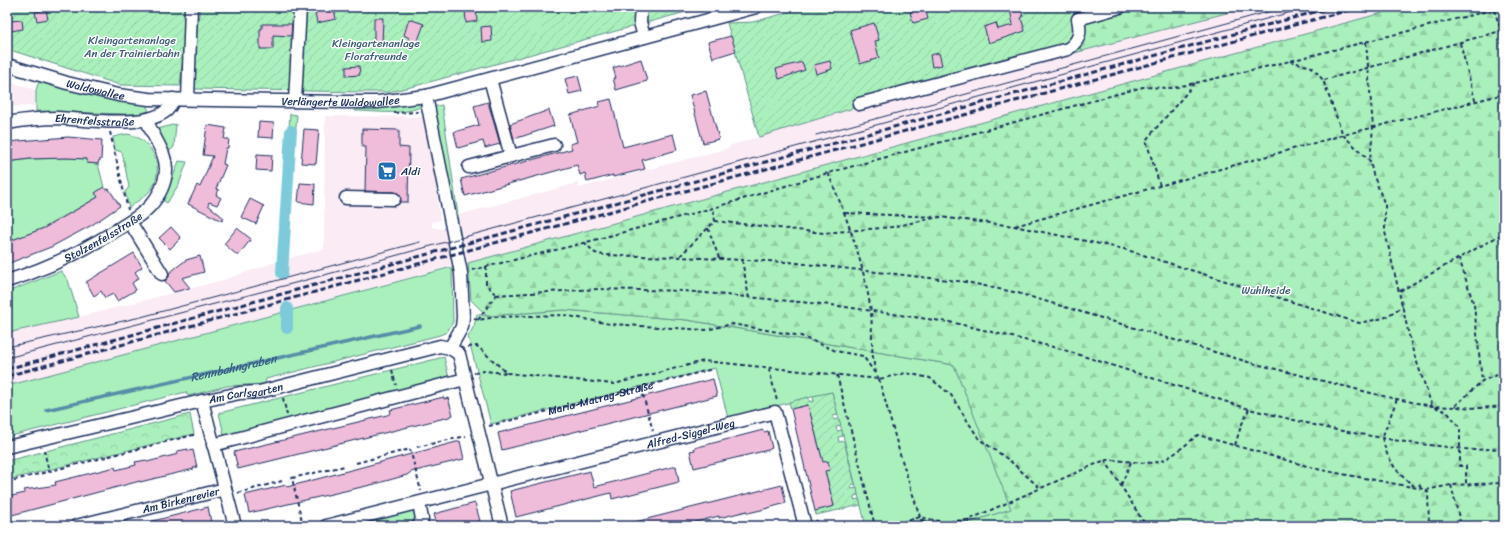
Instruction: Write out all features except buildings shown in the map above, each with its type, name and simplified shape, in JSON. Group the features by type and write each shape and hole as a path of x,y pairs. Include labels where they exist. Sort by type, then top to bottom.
{"street":[{"path":"188,99 191,7"},
{"path":"295,101 300,7"},
{"path":"641,7 640,22 644,38"},
{"name":"Verlängerte Waldowallee","path":"188,99 378,102 426,96 756,7"},
{"path":"859,104 1068,49 1078,40 1080,32 1078,19 1120,7"},
{"name":"Waldowallee","path":"7,64 67,83 118,95 188,99"},
{"path":"490,79 511,156"},
{"path":"426,96 461,273 466,317 450,348 458,353 502,526"},
{"name":"Ehrenfelsstraße","path":"7,123 58,118 110,121 147,120 164,114 172,106 173,99"},
{"name":"Stolzenfelsstraße","path":"8,287 128,225 149,207 160,192 170,157 149,128 147,120"},
{"path":"470,168 554,145"},
{"path":"346,198 394,199"},
{"path":"128,225 162,274"},
{"name":"Am Carlsgarten","path":"7,447 202,400 240,393 259,392 440,346 450,348"},
{"path":"213,445 465,377"},
{"path":"202,400 234,526"},
{"path":"775,412 805,526"},
{"name":"Alfred-Siggel-Weg","path":"326,526 348,523 421,502 775,412"},
{"name":"Am Birkenrevier","path":"76,526 116,521 225,490"},
{"path":"419,526 422,519 421,502"}],"path":[{"path":"461,273 713,208 828,173 1143,87 1172,88 1195,83 1503,7"},
{"path":"1494,10 1503,31 1504,38"},
{"path":"1323,80 1503,31"},
{"path":"1366,42 1373,128 1370,161 1373,174 1385,205 1385,232 1400,291 1412,348 1432,406 1447,412 1460,427 1460,466 1466,466 1466,484"},
{"path":"1460,42 1475,100"},
{"path":"1289,61 1312,67 1323,80 1343,135 1370,161"},
{"path":"1160,186 1146,140 1195,83"},
{"path":"1014,226 1343,135 1475,100 1504,94"},
{"path":"110,121 110,131 127,208 128,225"},
{"path":"828,173 852,231 864,271 871,311 873,363 922,526"},
{"path":"713,208 715,221"},
{"path":"845,213 939,217 1014,226 1124,249 1358,323 1384,318 1403,306"},
{"path":"715,221 824,233 892,227 939,217"},
{"path":"679,256 715,221"},
{"path":"708,228 719,258"},
{"path":"1400,291 1504,233"},
{"path":"584,242 595,253 603,255 719,258 966,282 1018,293 1248,362 1397,399 1432,406 1504,406"},
{"path":"1459,258 1474,305 1482,381"},
{"path":"742,260 749,298"},
{"path":"486,266 486,284 496,295"},
{"path":"7,315 10,311 8,287"},
{"path":"496,295 598,289 684,291 832,305 955,323 1061,349 1249,409 1331,429 1411,443 1460,448 1504,448"},
{"path":"478,320 496,295"},
{"path":"466,317 478,320 496,317 564,315 610,324 706,330 732,324 801,336 836,351 863,356 879,380"},
{"path":"466,317 478,320"},
{"path":"468,347 477,346 507,373"},
{"path":"465,377 484,372 507,373 614,384 704,361 879,380 906,373 930,378 951,395 979,439 1009,460 1041,489"},
{"path":"391,368 398,396"},
{"path":"769,369 778,406 775,412"},
{"name":"Maria-Matray-Straße","path":"489,426 712,370"},
{"path":"1454,407 1482,381 1504,372"},
{"path":"837,376 875,526"},
{"path":"641,388 656,443"},
{"path":"283,396 289,424"},
{"path":"1397,399 1382,438 1386,454 1395,468 1414,487"},
{"path":"1235,445 1241,426 1249,409"},
{"path":"7,482 197,434"},
{"path":"417,447 466,436"},
{"path":"889,526 920,518 943,522 968,520 1105,460 1119,459 1131,462 1161,461 1198,436 1322,470 1426,490 1451,485 1504,483"},
{"path":"356,463 410,449 421,502"},
{"path":"44,450 49,472"},
{"path":"1105,460 1146,526"},
{"path":"1121,485 1131,462"},
{"path":"304,526 292,478 345,466"},
{"path":"238,493 282,481"},
{"path":"1419,484 1420,488"},
{"path":"1451,485 1461,526"},
{"path":"1426,490 1428,492 1429,526"},
{"path":"920,518 929,526"},
{"path":"968,520 970,526"},
{"path":"909,521 914,526"}],"shaded area":[{"path":"1249,7 1404,7 468,263 461,231 457,228 458,215 578,183 579,188 729,148 729,146 857,107 858,110"},
{"path":"7,81 36,90 35,106 7,107"},
{"path":"325,116 427,117 440,220 432,222 432,227 446,230 451,266 7,386 7,333 79,317 223,280 279,261 324,249"}],"green space":[{"name":"Kleingartenanlage An der Trainierbahn","path":"7,7 188,7 180,86 120,85 7,49"},
{"name":"Kleingartenanlage Florafreunde","path":"200,7 704,7 415,86 389,92 363,92 194,89 194,53"},
{"path":"807,7 1094,7 1073,13 1082,51 858,111 857,107 759,137 727,23 753,22"},
{"path":"1094,7 1249,7 1082,51 1072,13"},
{"name":"Wuhlheide","path":"1404,7 1504,7 1504,526 958,526 1011,509 954,365 687,320 564,310 487,316 471,300 468,263"},
{"path":"39,81 92,96 146,105 149,111 138,114 124,114 36,111 36,90"},
{"path":"425,101 425,104 409,111 355,111 356,107"},
{"path":"442,105 458,215 457,228 433,107"},
{"path":"290,114 297,115 285,259 279,261"},
{"path":"176,124 174,147 171,150 166,150 154,130"},
{"path":"127,134 142,140 148,146 156,160 157,169 157,177 152,189 129,208 125,192 129,187 122,152 115,150 113,137"},
{"path":"30,159 87,159 88,163 98,164 104,187 95,193 98,197 44,228 7,242 7,162"},
{"path":"179,161 187,162 179,184 167,203 161,199 171,182"},
{"path":"452,267 453,322 447,332 440,335 266,379 265,384 227,386 188,396 186,392 11,436 10,442 7,442 7,386"},
{"path":"61,271 68,280 79,317 7,333 7,292"},
{"path":"564,310 687,320 954,365 1012,509 958,526 866,526 832,392 728,418 715,368 491,424 468,337 474,326 477,314 487,316"},
{"path":"444,357 450,382 225,439 219,413"},
{"path":"832,392 838,415 833,416 834,420 839,419 841,425 836,427 837,431 842,430 843,436 838,437 839,442 844,441 855,484 851,485 852,489 857,488 858,495 854,496 854,500 859,499 861,505 816,515 815,511 834,506 826,474 808,478 822,458 808,405 791,409 789,402 808,397 810,402 814,401 813,396"},
{"path":"190,414 194,434 7,480 7,461"},
{"path":"415,509 418,520 396,526 354,525"}],"waterway":[{"name":"Rennbahngraben","path":"282,273 291,131"},
{"name":"Rennbahngraben","path":"287,308 287,328"},
{"name":"Rennbahngraben","path":"46,410 420,326"}],"tram line":[{"path":"816,135 1286,7"},
{"path":"7,358 295,283 1310,7"},
{"path":"7,347 141,317 420,242"}],"railway":[{"path":"7,369 1333,7"},
{"path":"7,376 1360,7"}],"place":[{"name":"Aldi","path":"387,171"}]}
